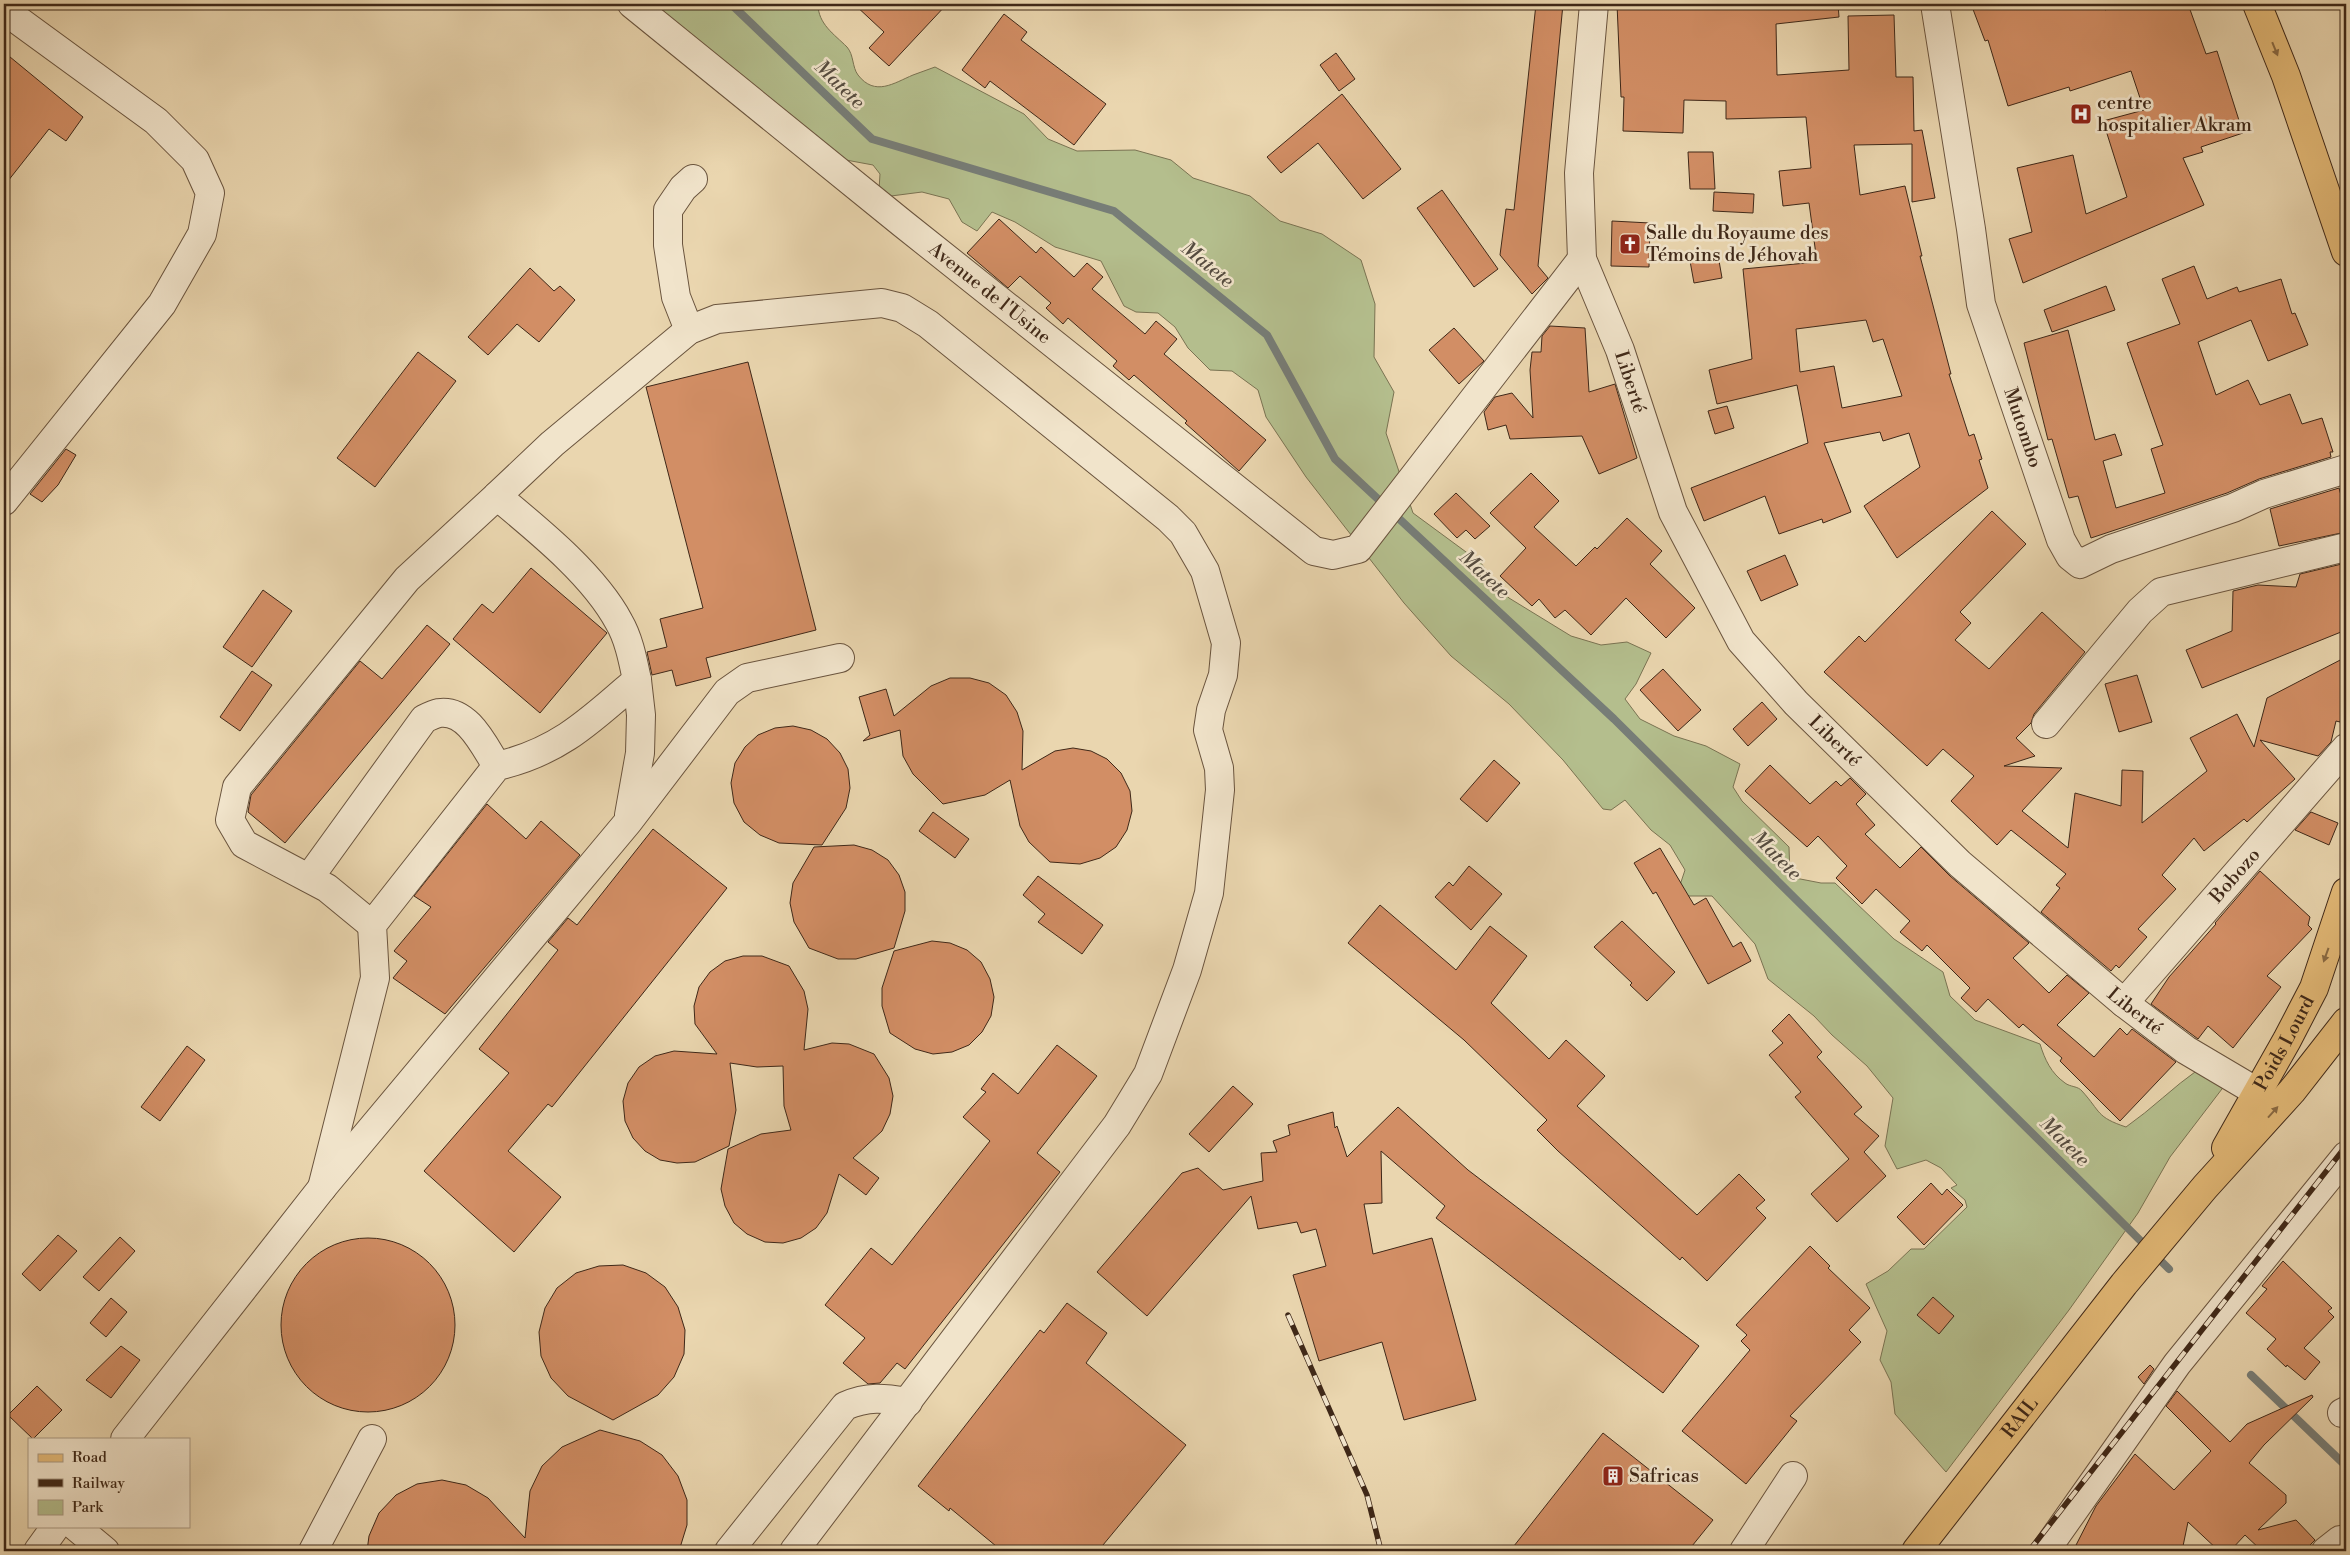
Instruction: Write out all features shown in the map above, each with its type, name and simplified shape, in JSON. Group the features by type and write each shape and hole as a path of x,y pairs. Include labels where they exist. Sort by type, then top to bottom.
{"main road":[{"path":"2257,4 2286,76 2346,252"},
{"name":"Poids Lourd","path":"2205,1187 2288,1040 2314,988 2346,892"},
{"name":"Poids Lourd","path":"2160,1240 2205,1187 2292,1092 2346,1022"},
{"name":"RAIL","path":"1916,1551 2160,1240"}],"street":[{"name":"Avenue de l'Usine","path":"632,4 902,223 1314,551 1334,555 1358,549 1582,259"},
{"name":"Liberté","path":"1594,4 1579,173 1582,259 1620,350 1673,512 1741,641 1796,703 1960,864 2124,1003 2186,1050 2257,1092"},
{"name":"Mutombo","path":"1935,4 1971,229 1980,304 2061,540 2070,556 2080,564 2111,549 2233,508 2264,494 2346,469"},
{"path":"4,10 156,121 195,160 210,193 202,234 162,304 4,501"},
{"path":"689,330 676,297 668,245 668,210 683,188 693,179"},
{"path":"372,925 327,888 244,844 230,820 238,787 408,579 552,444 689,330 717,319 860,303 882,303 902,308 928,324 1168,518 1183,533 1205,571 1226,643 1223,675 1211,710 1208,730 1220,768 1220,790 1209,893 1187,970 1148,1074 1117,1125 794,1551"},
{"path":"497,496 529,523 596,587 620,622 637,680 641,715 640,753 628,822"},
{"path":"2046,724 2140,611 2161,592 2346,547"},
{"path":"126,1438 322,1188 628,822 727,692 747,678 840,658"},
{"path":"322,1188 375,978 372,925 497,766 525,760 562,741 637,680"},
{"path":"309,878 424,719 438,713 455,715 472,728 497,766"},
{"name":"Bobozo","path":"2124,1003 2346,748"},
{"path":"2046,1551 2177,1364 2346,1156"},
{"path":"729,1551 845,1406 862,1398 881,1397 908,1402"},
{"path":"314,1551 372,1439"},
{"path":"1744,1551 1793,1476"},
{"path":"38,1551 55,1528"},
{"path":"77,1528 105,1551"},
{"path":"2326,1551 2340,1540 2344,1551"}],"green space":[{"path":"654,4 818,4 824,23 847,47 858,75 864,82 878,87 885,86 935,67 1024,114 1048,139 1077,151 1135,150 1171,160 1193,178 1250,196 1280,221 1322,234 1361,260 1375,304 1374,357 1394,392 1386,433 1413,513 1481,563 1496,586 1509,598 1571,636 1601,645 1627,642 1651,653 1636,684 1625,699 1640,719 1674,736 1706,746 1740,764 1733,787 1742,801 1789,847 1790,877 1821,883 1835,883 1894,939 1943,972 1950,996 1975,1020 2040,1044 2046,1061 2056,1075 2067,1084 2080,1089 2100,1113 2109,1120 2126,1127 2199,1069 2225,1085 2170,1157 2138,1213 2069,1310 1946,1472 1895,1414 1891,1382 1880,1360 1887,1331 1866,1284 1888,1271 1911,1249 1924,1249 1967,1207 1965,1200 1951,1188 1957,1185 1941,1168 1926,1160 1897,1169 1885,1146 1893,1098 1867,1066 1814,1016 1768,979 1755,944 1712,896 1688,896 1679,888 1685,870 1670,845 1651,830 1625,800 1611,810 1603,809 1563,760 1509,704 1451,656 1404,603 1306,477 1266,417 1258,390 1232,371 1210,370 1188,348 1175,327 1158,313 1136,312 1124,306 1101,261 1055,247 1015,222 992,212 977,231 962,222 949,199 922,192 891,196 879,190 880,174 873,165 846,160 656,12"}],"building":[{"path":"854,4 947,4 889,66 869,48 884,32"},
{"path":"1536,4 1563,4 1538,266 1548,278 1532,294 1500,255 1506,209 1514,210"},
{"path":"1617,4 1838,4 1839,17 1776,24 1777,75 1849,70 1848,16 1894,15 1896,77 1913,77 1914,131 1922,130 1935,198 1912,202 1912,144 1854,145 1860,195 1905,186 1922,256 1920,256 1951,374 1949,374 1969,436 1974,434 1982,459 1979,460 1988,488 1897,558 1864,506 1920,467 1909,433 1883,441 1880,432 1824,443 1851,512 1823,523 1822,519 1779,534 1765,496 1704,521 1691,488 1808,443 1797,385 1717,404 1709,370 1752,359 1743,269 1817,262 1809,203 1783,206 1779,171 1811,168 1806,117 1726,119 1726,101 1684,100 1683,133 1623,131 1624,97 1621,97","holes":["1866,320 1873,342 1883,339 1902,396 1842,408 1834,366 1800,372 1796,329"]},
{"path":"1971,4 2102,4 2105,10 2123,4 2188,4 2206,54 2217,51 2243,133 2201,147 2203,152 2183,158 2204,205 2023,283 2009,239 2032,232 2017,168 2073,155 2086,214 2127,197 2103,121 2144,110 2131,71 2070,91 2069,87 2008,106 1988,40 1985,41"},
{"path":"1004,14 1027,32 1021,40 1106,104 1074,145 990,81 985,88 962,70"},
{"path":"4,52 83,117 66,141 49,129 4,186"},
{"path":"1336,53 1355,79 1339,91 1320,65"},
{"path":"1342,94 1401,169 1363,199 1318,143 1281,173 1267,157"},
{"path":"1688,152 1713,152 1715,189 1690,189"},
{"path":"1442,190 1498,269 1474,287 1417,208"},
{"path":"1714,192 1754,194 1753,213 1713,211"},
{"path":"999,219 1036,253 1041,247 1074,277 1087,263 1103,277 1092,289 1145,334 1156,321 1177,339 1164,354 1266,440 1239,471 1185,423 1187,421 1134,375 1129,380 1113,366 1117,361 1068,318 1063,324 1046,308 1051,303 1020,276 1008,288 967,253"},
{"name":"Salle du Royaume des Témoins de Jéhovah","path":"1612,221 1650,223 1649,267 1611,266"},
{"path":"1718,255 1722,278 1694,283 1690,261"},
{"path":"2194,266 2207,299 2237,287 2239,292 2281,279 2292,314 2295,313 2308,345 2268,361 2251,320 2198,342 2216,395 2248,380 2260,405 2290,394 2302,424 2322,418 2333,452 2330,452 2331,457 2259,479 2227,493 2091,538 2078,496 2069,498 2052,439 2048,440 2024,343 2068,330 2095,440 2115,434 2122,455 2103,461 2116,508 2165,493 2151,449 2163,445 2127,343 2180,324 2162,279"},
{"path":"530,268 554,291 560,286 575,300 539,342 517,324 488,355 468,337"},
{"path":"2106,286 2115,310 2052,332 2044,310"},
{"path":"1550,326 1585,328 1589,392 1615,384 1637,458 1599,474 1582,436 1510,439 1506,425 1488,430 1484,412 1495,397 1512,393 1533,418 1530,370 1532,352 1541,352 1542,336"},
{"path":"1454,328 1484,361 1459,384 1429,350"},
{"path":"418,352 456,381 375,487 337,458"},
{"path":"748,362 816,630 706,658 711,677 676,686 672,670 652,675 647,652 667,647 660,619 703,608 646,387"},
{"path":"1727,406 1734,428 1715,434 1708,411"},
{"path":"66,449 76,455 58,485 42,502 30,494"},
{"path":"1531,473 1559,501 1534,527 1576,566 1595,547 1597,549 1627,518 1662,551 1650,564 1695,608 1666,638 1626,598 1591,635 1565,610 1555,618 1539,599 1532,606 1500,576 1526,548 1490,513"},
{"path":"2339,488 2342,499 2346,499 2346,532 2279,546 2270,509"},
{"path":"1456,493 1490,526 1475,539 1466,530 1457,538 1434,514"},
{"path":"1992,511 2026,544 1960,612 1971,623 1955,640 1989,669 2042,612 2085,652 2034,714 2031,723 2016,738 2035,756 2004,766 2062,768 2022,811 2068,848 2075,793 2121,806 2122,770 2143,771 2142,823 2207,771 2190,738 2237,714 2254,747 2267,698 2346,657 2346,699 2340,722 2336,721 2331,742 2318,756 2260,740 2295,779 2247,822 2244,819 2204,851 2194,838 2162,875 2176,889 2138,929 2147,937 2119,968 2116,965 2111,971 2041,912 2060,888 2056,885 2066,874 2011,830 1997,845 1951,801 1974,776 1943,749 1927,766 1824,672 1859,636 1865,642"},
{"path":"1785,555 1798,585 1761,601 1747,571"},
{"path":"2346,563 2346,630 2202,688 2186,650 2232,631 2233,591 2258,585 2296,587 2300,574"},
{"path":"531,568 607,633 540,713 453,639 482,604 493,613"},
{"path":"263,590 292,611 252,667 223,647"},
{"path":"427,625 450,644 285,843 248,812 251,795 360,661 382,679"},
{"path":"1663,669 1701,710 1678,731 1640,690"},
{"path":"252,671 272,685 240,731 220,717"},
{"path":"2137,675 2152,722 2119,732 2105,684"},
{"path":"950,678 970,678 989,683 1006,695 1017,712 1023,731 1022,770 1055,751 1073,748 1091,751 1107,759 1121,773 1130,791 1132,811 1127,830 1116,847 1100,858 1080,864 1050,862 1029,842 1020,826 1010,780 985,795 943,804 913,774 903,756 900,730 863,741 870,735 859,697 886,689 894,716 931,686"},
{"path":"1762,702 1777,719 1748,746 1733,729"},
{"path":"793,726 811,730 827,739 840,753 848,769 850,788 846,808 822,845 779,843 760,835 744,822 734,803 731,783 735,763 745,747 758,735 775,728"},
{"path":"1494,760 1520,783 1487,822 1460,799"},
{"path":"1770,765 1810,804 1836,781 1841,786 1850,778 1866,794 1856,804 1875,825 1865,834 1900,868 1921,847 1950,876 2029,943 2013,958 2049,993 2067,975 2089,993 2057,1025 2094,1057 2120,1028 2127,1035 2132,1029 2176,1062 2120,1121 2060,1061 2062,1058 2023,1024 2019,1028 1988,999 1976,1012 1961,998 1970,988 1927,945 1922,951 1900,932 1910,921 1876,889 1862,904 1836,878 1847,866 1818,836 1807,847 1745,791"},
{"path":"487,804 526,839 541,821 580,855 445,1014 393,978 407,961 394,951 431,907 414,896"},
{"path":"933,812 969,839 955,858 919,831"},
{"path":"2311,812 2338,823 2329,845 2295,830"},
{"path":"653,829 727,888 552,1107 548,1104 508,1151 561,1197 514,1252 424,1171 509,1073 479,1049 558,950 548,942 568,918 577,925"},
{"path":"854,845 872,850 888,860 899,875 905,892 905,911 894,948 856,959 838,959 809,948 794,922 790,903 793,883 814,847"},
{"path":"1660,848 1694,905 1706,898 1733,947 1741,942 1751,961 1708,984 1656,892 1653,894 1634,863"},
{"path":"1469,866 1502,894 1471,930 1435,897 1449,882 1453,886"},
{"path":"2260,871 2310,917 2308,925 2312,929 2267,976 2281,987 2233,1048 2208,1026 2198,1039 2151,1004 2169,977"},
{"path":"1038,876 1103,925 1082,954 1038,922 1045,914 1023,895"},
{"path":"1380,905 1456,970 1490,926 1527,956 1491,1003 1549,1059 1566,1040 1605,1076 1577,1106 1697,1215 1739,1174 1765,1200 1756,1208 1766,1218 1707,1281 1682,1257 1680,1260 1558,1151 1537,1130 1547,1120 1464,1040 1348,943"},
{"path":"1622,921 1675,972 1647,1001 1630,985 1632,983 1594,947"},
{"path":"932,941 950,943 967,950 981,962 990,979 994,997 991,1016 982,1032 969,1045 952,1052 933,1054 915,1049 890,1033 882,1006 882,988 894,951"},
{"path":"743,956 762,956 789,966 804,991 808,1009 804,1050 832,1043 849,1044 874,1054 889,1078 893,1096 890,1114 882,1131 853,1158 879,1178 866,1195 839,1174 827,1213 816,1228 801,1238 783,1243 765,1242 747,1234 734,1223 725,1206 721,1189 728,1149 761,1134 791,1130 784,1106 783,1066 757,1067 730,1063 736,1110 729,1146 695,1162 677,1163 660,1160 645,1151 633,1138 625,1121 623,1101 628,1083 639,1067 655,1056 674,1051 717,1054 695,1024 694,1006 699,987 710,972 725,961"},
{"path":"1789,1014 1822,1052 1817,1057 1862,1107 1854,1114 1879,1136 1864,1152 1886,1176 1837,1222 1811,1194 1849,1159 1795,1097 1801,1092 1769,1055 1783,1043 1772,1031"},
{"path":"1057,1045 1097,1076 1037,1153 1060,1172 905,1369 897,1363 880,1383 868,1384 843,1363 865,1338 825,1305 871,1248 892,1265 990,1141 963,1117 986,1092 981,1089 993,1073 1018,1094"},
{"path":"187,1046 205,1060 160,1121 141,1107"},
{"path":"1233,1086 1253,1104 1209,1152 1189,1134"},
{"path":"1398,1107 1468,1170 1699,1346 1663,1393 1436,1218 1445,1206 1381,1151 1382,1203 1364,1204 1373,1254 1432,1238 1476,1400 1404,1420 1382,1342 1319,1361 1293,1275 1326,1266 1316,1229 1301,1233 1297,1222 1258,1229 1251,1196 1147,1316 1097,1272 1182,1173 1198,1168 1223,1190 1263,1181 1261,1153 1277,1152 1273,1141 1290,1135 1288,1125 1333,1112 1335,1128 1337,1126 1347,1157"},
{"path":"1931,1183 1942,1195 1947,1189 1963,1205 1924,1245 1897,1217"},
{"path":"58,1235 77,1251 40,1291 22,1274"},
{"path":"120,1237 135,1251 99,1291 83,1277"},
{"path":"368,1238 385,1240 409,1248 435,1270 445,1284 451,1300 455,1325 453,1342 445,1366 423,1392 409,1402 393,1408 368,1412 351,1410 327,1402 301,1380 291,1366 285,1350 281,1325 283,1308 291,1284 313,1258 327,1248 343,1242"},
{"path":"1810,1246 1830,1266 1828,1268 1870,1308 1849,1330 1861,1342 1790,1416 1797,1421 1746,1484 1682,1431 1750,1350 1741,1341 1747,1335 1736,1325"},
{"path":"2283,1261 2332,1308 2328,1311 2334,1317 2304,1348 2320,1362 2305,1380 2287,1365 2286,1367 2267,1349 2276,1339 2246,1313 2267,1289 2262,1286"},
{"path":"623,1265 646,1273 665,1287 678,1307 685,1330 684,1354 674,1377 658,1395 613,1420 568,1396 551,1378 541,1356 539,1332 545,1308 557,1288 576,1273 599,1266"},
{"path":"1933,1297 1954,1316 1939,1334 1917,1315"},
{"path":"111,1298 127,1312 106,1337 90,1323"},
{"path":"1067,1303 1107,1333 1086,1363 1186,1445 1098,1551 1002,1551 950,1508 949,1511 918,1486 1040,1330 1044,1333"},
{"path":"121,1346 140,1360 111,1398 86,1380"},
{"path":"2150,1365 2154,1369 2144,1384 2138,1377"},
{"path":"37,1386 62,1410 34,1438 8,1415"},
{"path":"2177,1391 2230,1442 2247,1424 2312,1395 2313,1397 2264,1445 2249,1463 2286,1495 2286,1503 2258,1530 2296,1520 2315,1540 2304,1551 2262,1551 2245,1535 2230,1551 2219,1551 2188,1522 2182,1551 2073,1551 2096,1506 2135,1454 2174,1490 2211,1451 2166,1406"},
{"path":"600,1430 640,1441 662,1455 678,1476 687,1500 687,1525 679,1551 367,1551 369,1536 379,1513 396,1495 417,1484 442,1480 466,1485 488,1498 525,1538 530,1491 542,1466 562,1447"},
{"name":"Safricas","path":"1603,1433 1713,1520 1688,1551 1510,1551"}],"waterway":[{"name":"Matete","path":"731,4 872,139 1114,211 1267,335 1335,459 1614,719 2169,1269"},
{"name":"Matete","path":"2251,1375 2346,1466"}],"railway":[{"path":"2029,1551 2346,1146"},
{"path":"1288,1315 1367,1495 1381,1551"}],"place":[{"name":"centre hospitalier Akram","path":"2081,114"},
{"name":"Salle du Royaume des Témoins de Jéhovah","path":"1630,244"},
{"name":"Safricas","path":"1613,1476"}]}
